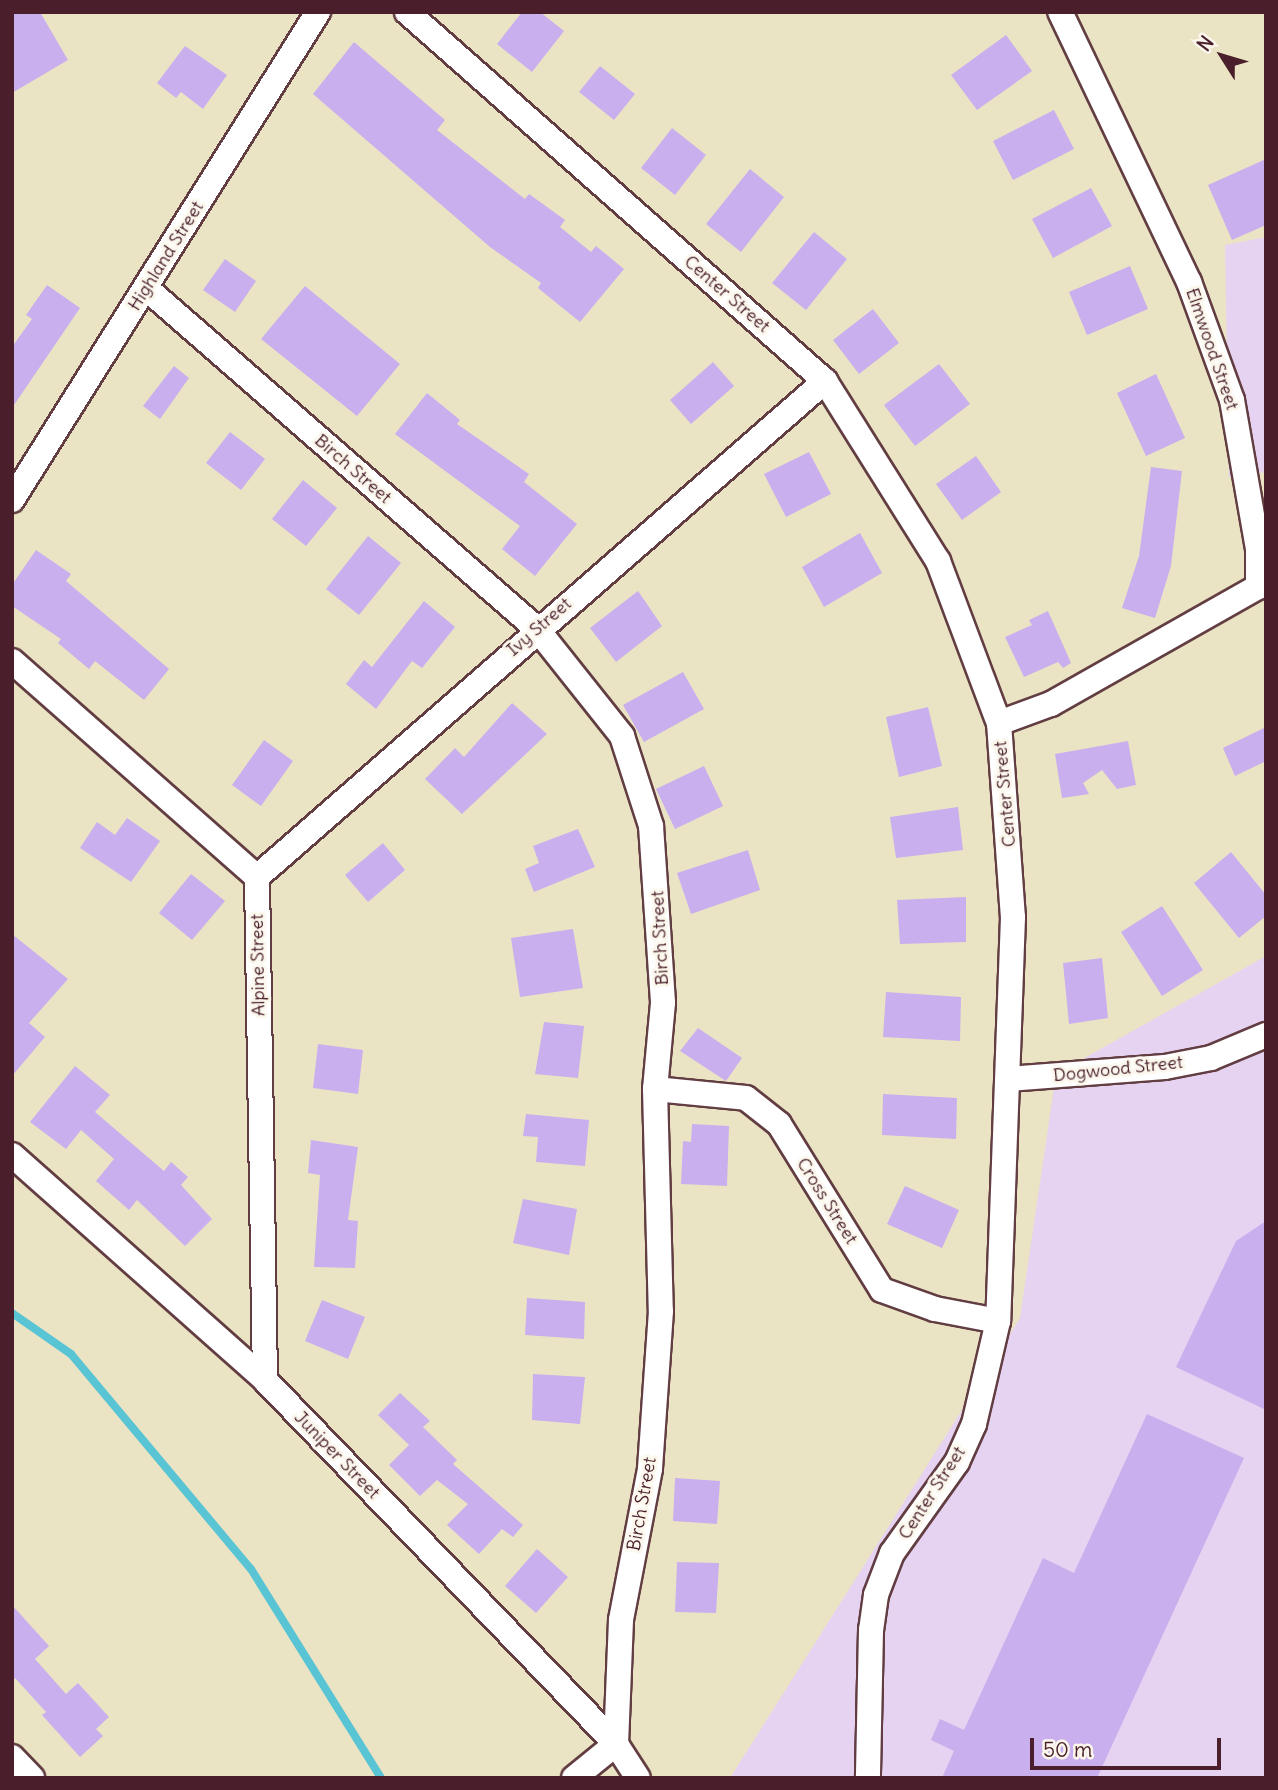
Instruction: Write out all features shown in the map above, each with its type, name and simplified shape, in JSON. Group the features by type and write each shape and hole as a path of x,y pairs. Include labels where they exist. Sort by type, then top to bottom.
{"street":[{"name":"Highland Street","path":"12,500 318,12"},
{"name":"Center Street","path":"407,12 825,381 937,561 999,723 1013,885 998,1321 989,1371 970,1433 957,1462 892,1553 876,1595 871,1630 868,1778"},
{"name":"Elmwood Street","path":"999,723 1051,704 1262,592 1258,549 1232,400 1189,282 1060,12"},
{"name":"Birch Street","path":"146,288 537,629 622,736 651,826 663,1003 655,1089 661,1311 650,1469 621,1620 615,1744"},
{"name":"Ivy Street","path":"257,877 537,629 825,381"},
{"path":"12,661 257,877"},
{"name":"Alpine Street","path":"257,877 265,1380"},
{"name":"Dogwood Street","path":"1008,1079 1166,1067 1211,1058 1266,1035"},
{"name":"Cross Street","path":"655,1089 746,1098 779,1124 882,1290 935,1309 998,1321"},
{"name":"Juniper Street","path":"12,1155 265,1380 615,1744 638,1778"},
{"path":"574,1778 615,1744"},
{"path":"12,1757 32,1778"}],"shaded area":[{"path":"1266,237 1266,472 1229,477 1225,245"},
{"path":"1266,956 1266,1778 730,1778 1020,1318 1056,1074"}],"building":[{"path":"12,12 40,12 68,60 12,93"},
{"path":"522,12 540,12 564,31 532,72 497,44"},
{"path":"1006,35 1032,71 977,110 951,75"},
{"path":"354,42 445,120 437,130 525,199 529,194 565,220 560,227 591,252 596,246 624,269 580,322 538,288 541,283 490,247 313,94"},
{"path":"185,46 227,75 203,109 181,92 176,98 157,83"},
{"path":"600,66 635,94 614,120 579,92"},
{"path":"1054,110 1074,149 1013,180 993,141"},
{"path":"672,128 706,155 675,195 641,168"},
{"path":"1266,159 1266,225 1232,240 1208,185"},
{"path":"750,169 784,197 741,252 706,224"},
{"path":"1091,188 1112,226 1053,258 1032,219"},
{"path":"814,232 847,259 806,310 772,283"},
{"path":"225,259 256,281 235,312 203,290"},
{"path":"1130,266 1148,309 1087,335 1069,292"},
{"path":"47,285 80,308 12,408 12,347 32,319 26,315"},
{"path":"305,286 400,364 357,416 261,339"},
{"path":"873,309 899,343 859,374 833,340"},
{"path":"713,362 734,386 691,424 670,400"},
{"path":"939,364 970,404 915,446 884,405"},
{"path":"174,366 189,378 160,419 143,406"},
{"path":"1156,374 1185,438 1146,456 1117,393"},
{"path":"427,393 460,420 457,424 529,474 524,482 577,524 535,576 502,549 520,526 395,434"},
{"path":"230,432 265,459 241,490 206,463"},
{"path":"809,452 831,494 786,517 764,474"},
{"path":"976,456 1001,492 962,520 936,484"},
{"path":"1151,467 1182,471 1171,566 1155,618 1122,608 1139,556"},
{"path":"303,480 337,508 306,546 272,519"},
{"path":"860,533 882,573 824,607 802,567"},
{"path":"368,536 401,563 359,615 326,589"},
{"path":"36,550 71,574 66,581 169,669 144,700 95,661 89,669 58,643 61,639 12,606 12,585"},
{"path":"638,591 662,626 616,662 590,628"},
{"path":"424,601 455,627 422,668 412,661 376,709 346,684 364,660 372,667"},
{"path":"1048,611 1071,663 1063,668 1058,662 1024,677 1005,637 1032,625 1029,620"},
{"path":"683,672 704,709 644,742 623,705"},
{"path":"512,703 547,734 462,814 425,779 455,748 464,757"},
{"path":"928,707 942,766 899,777 886,717"},
{"path":"1266,727 1266,761 1235,776 1223,748"},
{"path":"264,740 293,761 261,806 232,785"},
{"path":"1128,741 1136,785 1117,789 1102,770 1083,783 1089,794 1062,798 1055,754"},
{"path":"704,766 723,806 675,829 656,789"},
{"path":"958,807 963,850 896,858 890,817"},
{"path":"127,818 160,841 131,882 80,848 97,822 115,835"},
{"path":"578,829 595,867 534,892 525,869 539,863 533,846"},
{"path":"383,843 405,870 368,902 345,875"},
{"path":"748,850 760,890 691,914 677,873"},
{"path":"1231,852 1266,895 1266,916 1239,938 1194,883"},
{"path":"191,874 225,901 192,940 159,913"},
{"path":"966,897 966,942 900,944 897,900"},
{"path":"1162,906 1203,970 1162,996 1121,932"},
{"path":"573,929 583,988 520,997 511,938"},
{"path":"12,934 68,979 29,1023 45,1037 12,1076"},
{"path":"1102,958 1108,1018 1069,1024 1063,963"},
{"path":"886,992 961,997 960,1041 883,1037"},
{"path":"544,1022 584,1026 578,1078 535,1074"},
{"path":"698,1028 742,1058 726,1081 680,1051"},
{"path":"318,1044 363,1050 358,1094 313,1088"},
{"path":"75,1066 110,1095 95,1112 164,1171 171,1162 188,1177 181,1185 212,1219 185,1246 137,1200 129,1210 96,1181 114,1159 81,1130 66,1149 30,1122"},
{"path":"883,1094 957,1098 956,1139 882,1135"},
{"path":"526,1114 589,1120 585,1166 536,1162 538,1137 523,1136"},
{"path":"692,1124 729,1126 727,1186 681,1184 683,1141 691,1142"},
{"path":"311,1140 358,1147 348,1220 358,1221 355,1268 314,1267 320,1175 308,1173"},
{"path":"905,1186 959,1210 942,1248 887,1224"},
{"path":"523,1199 577,1209 569,1255 513,1243"},
{"path":"1266,1221 1266,1410 1176,1367 1236,1241"},
{"path":"527,1298 585,1302 584,1339 525,1335"},
{"path":"322,1300 365,1317 348,1359 305,1341"},
{"path":"533,1374 585,1377 580,1424 532,1420"},
{"path":"400,1393 430,1421 423,1427 457,1460 453,1464 523,1525 513,1537 502,1529 479,1554 447,1525 468,1504 437,1480 420,1496 389,1465 409,1445 378,1415"},
{"path":"1147,1414 1244,1458 1097,1778 942,1778 954,1751 931,1740 940,1719 964,1730 1043,1558 1074,1573"},
{"path":"675,1478 720,1481 717,1524 673,1521"},
{"path":"537,1549 568,1577 536,1613 505,1586"},
{"path":"677,1562 719,1563 716,1613 675,1612"},
{"path":"12,1605 49,1646 35,1659 66,1694 78,1683 109,1717 96,1729 103,1736 80,1757 42,1715 46,1712 15,1678 12,1681"}],"waterway":[{"path":"12,1313 71,1354 251,1569 381,1778"}]}
